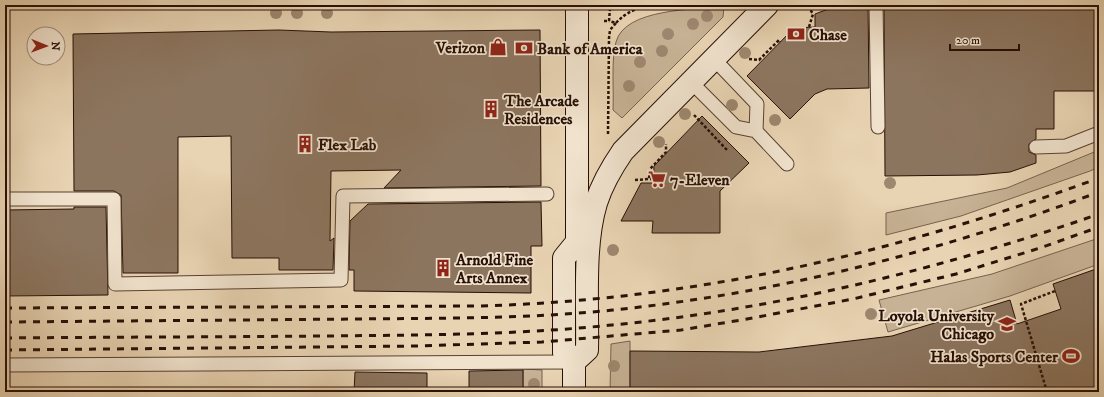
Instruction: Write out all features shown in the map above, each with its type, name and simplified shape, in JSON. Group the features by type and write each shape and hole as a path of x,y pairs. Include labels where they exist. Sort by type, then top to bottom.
{"main road":[{"path":"577,5 583,250"},
{"path":"574,392 574,362 564,353 564,258 583,250 596,202 610,170 623,151 690,81 767,5"}],"lane":[{"path":"876,5 878,127"},
{"path":"713,58 756,104 756,130"},
{"path":"690,81 736,127 756,130 787,164"},
{"path":"1036,147 1066,146 1099,133"},
{"path":"5,199 114,199 115,284 341,280 343,196 546,194"},
{"path":"5,365 574,362"}],"path":[{"path":"608,137 610,30 628,12 637,8 655,5"},
{"path":"808,6 813,14 809,27"},
{"path":"610,8 610,21"},
{"path":"604,21 616,23"},
{"path":"749,60 759,60 779,40 780,42"},
{"path":"694,115 728,150"},
{"path":"650,179 650,169 666,152 666,144"},
{"path":"635,180 653,179"},
{"path":"1047,392 1021,304 1055,291"}],"shaded area":[{"path":"724,6 723,17 622,118 613,110 614,49 622,31 633,23 646,17 662,13"},
{"path":"1099,150 1099,167 1090,171 961,216 886,235 886,213 1007,188"},
{"path":"1099,238 1099,264 1010,296 888,332 879,300 992,274"},
{"path":"630,341 630,392 610,392 611,344"},
{"path":"523,369 542,370 542,392 523,392"}],"building":[{"path":"839,5 868,5 869,88 827,89 815,94 790,119 747,76 794,28 815,27 815,14"},
{"path":"884,5 1099,5 1099,91 1054,91 1054,129 1036,129 1036,139 1029,144 1029,152 1036,155 1036,163 1010,172 977,175 885,176"},
{"path":"279,30 331,32 540,30 541,186 384,188 401,170 331,171 330,241 334,238 333,270 279,270 279,258 232,258 231,136 178,137 178,273 123,273 121,195 114,191 74,191 73,34"},
{"path":"702,116 749,163 720,191 720,233 652,233 653,221 621,221 641,183 653,183 654,166"},
{"name":"Arnold Fine Arts Annex","path":"541,202 542,246 531,246 531,293 354,291 354,270 349,270 350,221 368,204"},
{"path":"74,207 106,207 108,295 5,296 5,210 74,209"},
{"path":"1099,268 1099,392 630,392 630,351 759,352 892,336 1010,300 1017,324 1061,309 1053,284"},
{"path":"523,370 523,392 469,392 469,371"},
{"path":"355,372 427,373 427,392 354,392"}],"railway":[{"path":"5,308 479,306 560,302 639,294 717,283 794,268 871,250 947,229 1023,205 1099,178"},
{"path":"5,322 485,318 613,310 737,293 860,267 980,233 1099,192"},
{"path":"5,338 431,335 504,333 612,325 674,318 736,309 859,284 980,252 1099,214"},
{"path":"5,350 417,346 542,342 681,330 853,299 956,274 1040,248 1099,227"}],"place":[{"name":"Chase","path":"796,34"},
{"name":"Verizon","path":"498,47"},
{"name":"Bank of America","path":"524,48"},
{"name":"The Arcade Residences","path":"491,109"},
{"name":"Flex Lab","path":"305,144"},
{"name":"7-Eleven","path":"657,179"},
{"name":"Arnold Fine Arts Annex","path":"443,268"},
{"name":"Loyola University Chicago","path":"1007,324"},
{"name":"Halas Sports Center","path":"1071,356"}]}
